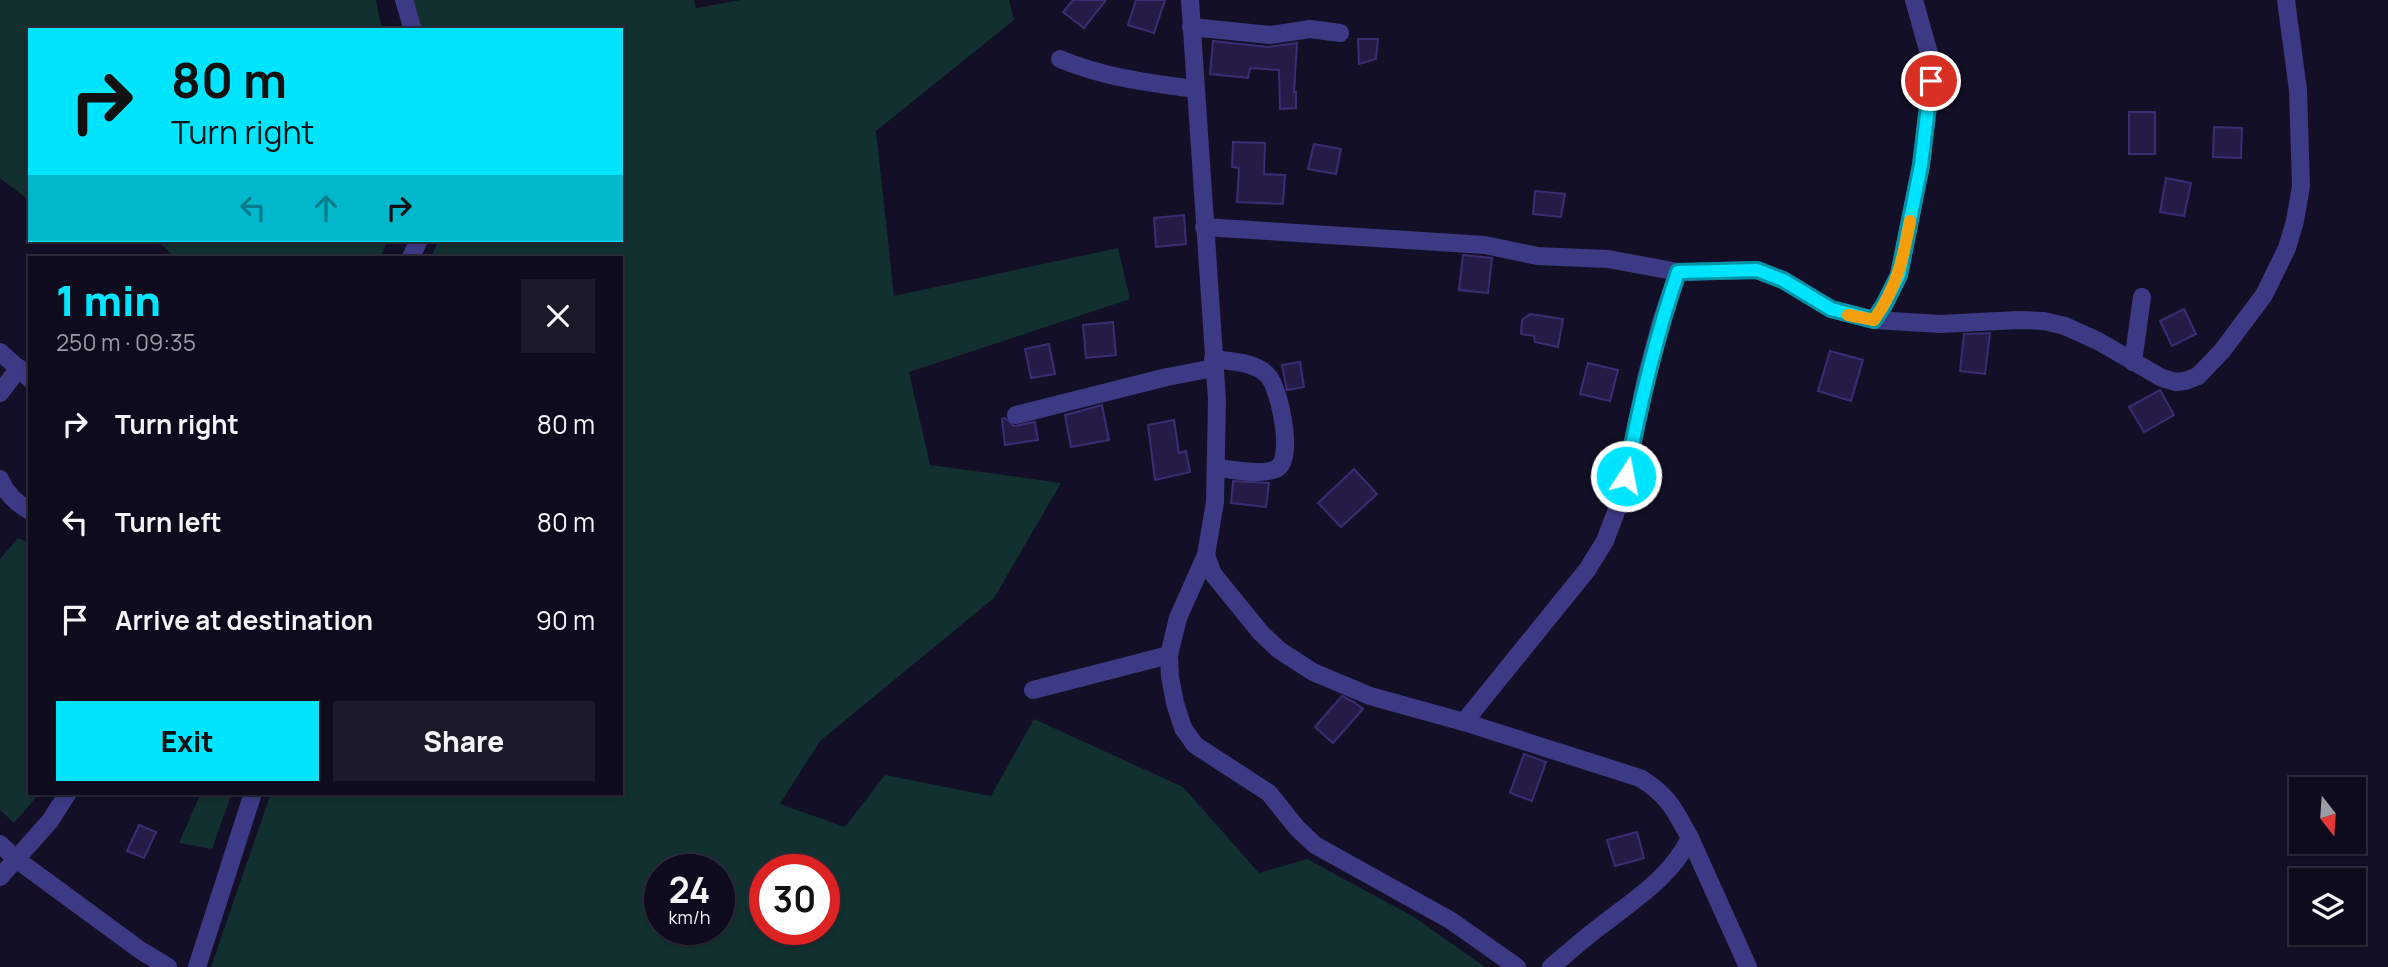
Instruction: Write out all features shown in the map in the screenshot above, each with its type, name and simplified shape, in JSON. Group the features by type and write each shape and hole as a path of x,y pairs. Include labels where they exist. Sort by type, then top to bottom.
{"street":[{"path":"404,0 411,28"},
{"path":"1190,0 1217,400 1215,502 1206,555 1178,618 1169,655 1175,703 1183,727 1195,745 1269,793 1297,828 1315,845 1450,920 1517,967"},
{"path":"1874,320 1899,275 1921,165 1931,81 1930,57 1914,0"},
{"path":"1204,227 1485,245 1537,256 1608,259 1678,272 1757,270 1783,280 1831,309 1874,320 1940,324 2044,321 2065,326 2168,381 2185,381 2198,376 2240,330 2264,295 2287,248 2295,220 2301,186 2298,90 2286,0"},
{"path":"1191,27 1270,35 1310,29 1340,33"},
{"path":"1060,59 1104,75 1194,89"},
{"path":"1464,722 1580,579 1605,541 1622,496 1646,378 1678,272"},
{"path":"2133,362 2142,297"},
{"path":"0,352 24,373 0,393"},
{"path":"1016,415 1214,364 1238,362 1270,377 1280,409 1286,454 1275,469 1263,471 1216,468"},
{"path":"0,479 4,490 28,510"},
{"path":"1206,555 1213,574 1239,608 1279,650 1313,671 1370,696 1464,722 1640,778 1660,791 1670,802 1690,838 1748,967"},
{"path":"1033,690 1169,655"},
{"path":"0,877 50,821 67,795"},
{"path":"197,967 252,795"},
{"path":"1551,967 1671,869 1690,838"},
{"path":"0,844 16,859 168,967"}],"green space":[{"path":"0,0 376,0 382,28 28,28 28,199 0,178"},
{"path":"411,0 694,0 696,8 741,0 1009,0 1014,20 876,131 894,296 1118,248 1130,299 909,372 930,465 1061,483 994,598 820,741 780,804 845,827 885,775 991,796 1034,719 1183,787 1259,873 1307,859 1414,917 1485,967 211,967 270,795 623,795 623,256 431,256 438,242 623,242 623,28 416,28"},
{"path":"158,242 387,242 380,256 174,256"},
{"path":"18,538 28,542 28,795 38,795 14,823 0,810 0,559"},
{"path":"200,795 231,795 212,849 179,843"}],"building":[{"path":"1073,0 1106,0 1084,28 1063,12"},
{"path":"1136,0 1165,0 1154,33 1128,25"},
{"path":"1358,39 1378,39 1376,59 1359,64"},
{"path":"1213,41 1268,47 1297,43 1294,92 1296,108 1280,109 1279,70 1250,68 1248,78 1210,74"},
{"path":"2129,112 2155,112 2155,154 2129,154"},
{"path":"2214,127 2242,128 2241,158 2213,157"},
{"path":"1233,142 1265,143 1264,174 1285,175 1283,204 1237,202 1239,168 1232,167"},
{"path":"1314,144 1341,149 1336,174 1308,169"},
{"path":"2166,178 2191,183 2184,216 2160,212"},
{"path":"1535,191 1565,194 1561,217 1533,214"},
{"path":"1184,215 1186,244 1156,247 1154,218"},
{"path":"1463,255 1492,258 1488,293 1459,290"},
{"path":"2184,309 2196,334 2172,346 2160,321"},
{"path":"1530,314 1563,319 1558,347 1535,342 1534,336 1521,334 1522,320"},
{"path":"1113,322 1116,355 1086,358 1083,325"},
{"path":"1990,333 1985,374 1960,371 1964,334"},
{"path":"1049,344 1055,374 1031,378 1025,349"},
{"path":"1830,351 1863,360 1851,401 1818,391"},
{"path":"1300,362 1304,387 1287,390 1282,365"},
{"path":"1588,363 1618,370 1610,401 1580,394"},
{"path":"2160,390 2174,415 2144,432 2129,407"},
{"path":"1102,405 1109,440 1071,447 1065,415"},
{"path":"1005,418 1014,426 1035,422 1038,440 1005,445 1002,419"},
{"path":"1174,420 1179,453 1186,451 1190,472 1155,480 1148,425"},
{"path":"1354,469 1377,494 1341,527 1318,503"},
{"path":"1233,481 1269,483 1266,507 1231,503"},
{"path":"1342,696 1363,709 1333,743 1315,727"},
{"path":"1524,754 1546,762 1532,801 1510,793"},
{"path":"139,825 156,832 144,858 127,851"},
{"path":"1637,832 1644,858 1615,866 1607,840"}],"slow traffic":[{"path":"1848,315 1874,320 1884,305 1899,275 1910,221"}],"route":[{"path":"1626,476 1646,378 1678,272 1742,268 1757,270 1783,280 1831,309 1874,320 1899,275 1921,165 1931,81"}]}
